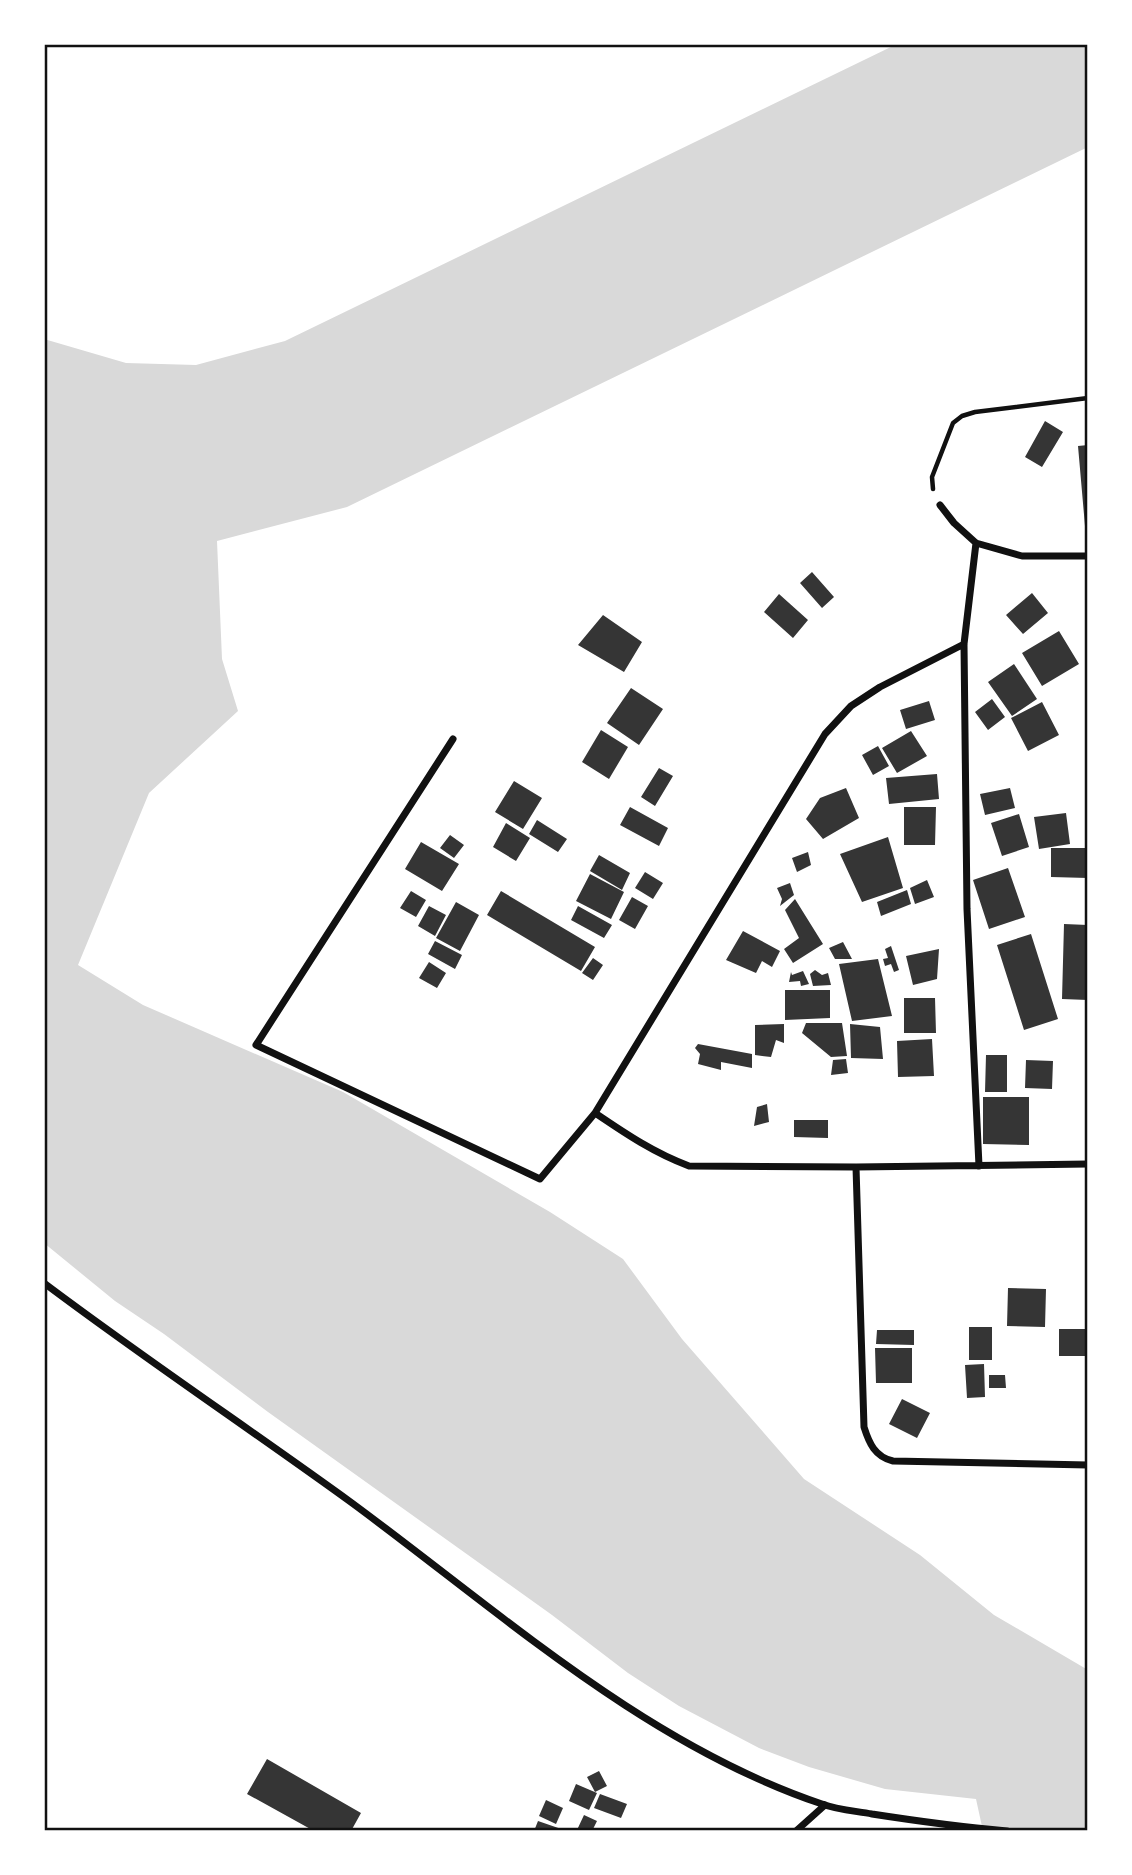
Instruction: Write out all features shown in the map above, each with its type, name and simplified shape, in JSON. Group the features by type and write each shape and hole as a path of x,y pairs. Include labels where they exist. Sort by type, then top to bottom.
{"street":[{"path":"940,505 954,523 976,543 1022,556 1088,556"},
{"path":"976,543 964,644 967,909 979,1166"},
{"path":"453,739 256,1045 540,1180 595,1113 825,734 852,706 880,687 964,644"},
{"path":"595,1113 664,1157 689,1166 1088,1164"},
{"path":"856,1167 864,1427 877,1454 892,1461 1088,1465"},
{"path":"44,1283 352,1503 537,1645 609,1695 728,1764 825,1805 931,1824 1007,1831"},
{"path":"796,1831 825,1805"}],"path":[{"path":"940,505 933,492 932,477 953,423 962,416 975,412 1088,398"}],"shaded area":[{"path":"897,44 1088,44 1088,147 347,507 217,541 222,659 238,711 149,793 78,965 143,1005 343,1092 550,1212 623,1259 682,1339 804,1479 920,1555 994,1615 1088,1670 1088,1831 983,1831 976,1799 885,1789 809,1767 759,1748 679,1706 628,1673 552,1615 115,1301 44,1243 44,339 126,363 196,365 285,341"}],"building":[{"path":"1045,421 1063,432 1042,467 1025,457"},
{"path":"1088,445 1088,525 1085,526 1078,446"},
{"path":"812,572 834,597 822,608 800,583"},
{"path":"1032,593 1048,613 1023,634 1006,615"},
{"path":"779,594 808,620 793,638 764,612"},
{"path":"603,615 642,642 624,672 578,645"},
{"path":"1059,631 1079,664 1042,686 1022,653"},
{"path":"1014,664 1037,699 1012,716 988,682"},
{"path":"631,688 663,709 639,745 607,723"},
{"path":"992,699 1005,717 988,730 975,712"},
{"path":"929,701 935,720 906,729 900,710"},
{"path":"1042,702 1059,735 1028,751 1011,718"},
{"path":"601,730 628,747 609,779 582,762"},
{"path":"911,731 927,756 897,773 882,748"},
{"path":"878,746 889,766 873,775 862,755"},
{"path":"659,768 673,776 655,806 641,797"},
{"path":"937,774 939,799 889,804 886,778"},
{"path":"514,781 542,798 523,829 495,812"},
{"path":"846,788 859,818 823,839 806,819 820,798"},
{"path":"1010,788 1015,808 985,815 980,794"},
{"path":"630,807 668,828 659,846 620,825"},
{"path":"904,807 936,807 935,845 904,845"},
{"path":"1066,813 1070,844 1039,849 1034,817"},
{"path":"1019,814 1029,847 1002,856 991,823"},
{"path":"537,820 567,839 558,852 529,834"},
{"path":"506,823 530,838 516,861 493,847"},
{"path":"450,835 464,845 454,858 440,848"},
{"path":"888,837 903,888 862,902 840,854"},
{"path":"421,842 459,864 442,891 405,869"},
{"path":"1051,848 1088,848 1088,878 1051,877"},
{"path":"808,852 811,865 797,872 792,858"},
{"path":"599,855 630,873 622,890 590,871"},
{"path":"1008,868 1025,917 989,929 973,880"},
{"path":"645,872 663,883 653,899 635,888"},
{"path":"590,874 624,892 611,919 576,901"},
{"path":"927,880 934,897 915,904 910,888"},
{"path":"790,883 794,895 780,906 782,899 777,888"},
{"path":"907,890 911,904 881,916 877,902"},
{"path":"411,891 426,900 416,917 400,908"},
{"path":"501,891 595,947 581,971 487,915"},
{"path":"632,897 648,906 635,929 619,920"},
{"path":"795,899 823,944 793,963 784,949 799,938 785,910"},
{"path":"456,902 479,915 460,951 436,938"},
{"path":"429,906 446,915 435,936 418,926"},
{"path":"578,906 612,925 604,938 571,920"},
{"path":"1064,924 1088,925 1088,1000 1062,999"},
{"path":"743,931 780,951 772,967 762,961 756,973 726,960"},
{"path":"1031,934 1058,1019 1024,1030 997,945"},
{"path":"435,941 462,955 455,969 428,954"},
{"path":"843,942 852,959 835,959 829,948"},
{"path":"891,946 899,970 894,972 891,964 885,966 883,959 888,958 885,949"},
{"path":"939,949 937,979 913,985 906,956"},
{"path":"593,958 603,965 593,980 582,973"},
{"path":"878,959 892,1016 852,1021 839,964"},
{"path":"429,962 446,973 437,988 419,978"},
{"path":"815,970 822,975 828,973 831,985 813,986 810,974"},
{"path":"803,971 809,984 801,986 800,981 789,982 791,972 792,975"},
{"path":"785,990 830,990 830,1018 785,1020"},
{"path":"904,998 935,998 936,1033 904,1033"},
{"path":"806,1023 842,1023 847,1056 831,1057 802,1033"},
{"path":"784,1024 784,1043 776,1040 771,1057 755,1055 755,1025"},
{"path":"850,1024 880,1027 883,1059 851,1058"},
{"path":"932,1039 934,1076 898,1077 897,1041"},
{"path":"698,1044 752,1054 752,1068 721,1062 721,1070 698,1064 700,1054 695,1048"},
{"path":"986,1055 1007,1055 1007,1092 985,1092"},
{"path":"846,1059 848,1073 831,1075 833,1060"},
{"path":"1026,1060 1053,1061 1052,1089 1025,1088"},
{"path":"983,1097 1029,1097 1029,1145 983,1144"},
{"path":"767,1104 769,1122 754,1126 757,1107"},
{"path":"794,1120 828,1120 828,1138 794,1137"},
{"path":"1008,1288 1046,1289 1045,1327 1007,1326"},
{"path":"969,1327 992,1327 992,1360 969,1360"},
{"path":"1059,1329 1088,1329 1088,1356 1059,1356"},
{"path":"877,1330 914,1330 914,1345 876,1344"},
{"path":"875,1348 912,1348 912,1383 876,1383"},
{"path":"984,1364 985,1397 967,1398 965,1365"},
{"path":"989,1375 1005,1375 1006,1388 989,1388"},
{"path":"902,1399 930,1413 917,1438 889,1424"},
{"path":"267,1759 361,1813 351,1831 314,1831 247,1794"},
{"path":"599,1771 607,1786 595,1792 587,1777"},
{"path":"576,1784 597,1793 589,1810 569,1801"},
{"path":"600,1794 627,1804 621,1818 594,1808"},
{"path":"546,1800 563,1808 556,1824 539,1816"},
{"path":"584,1815 597,1821 592,1831 577,1830"},
{"path":"538,1821 567,1831 534,1831"}]}
